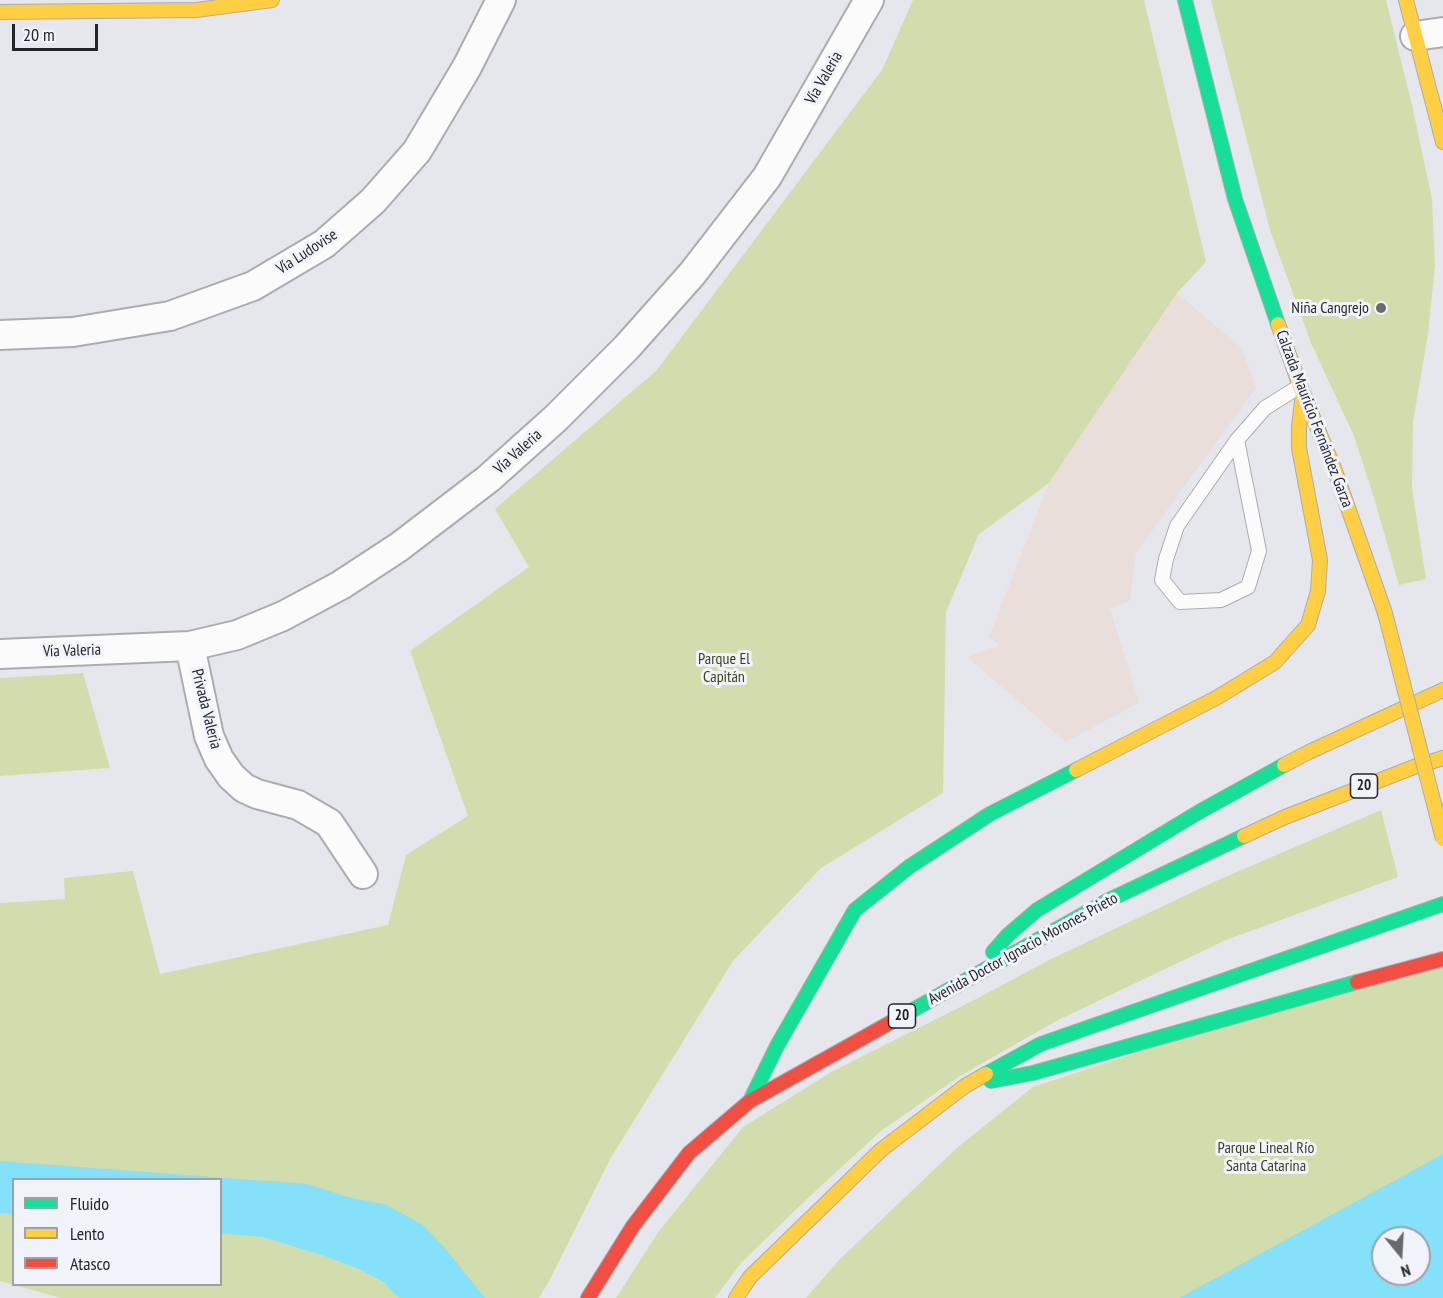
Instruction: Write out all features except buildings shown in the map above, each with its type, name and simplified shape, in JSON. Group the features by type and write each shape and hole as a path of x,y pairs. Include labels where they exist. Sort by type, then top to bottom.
{"main road":[{"path":"0,12 196,10 272,0"},
{"name":"Calzada Mauricio Fernández Garza","path":"1185,0 1235,199 1385,613 1443,839"},
{"path":"1406,0 1443,142"},
{"path":"750,1101 777,1046 855,910 909,867 990,814 1218,697 1275,662 1308,625 1317,591 1320,560 1299,448 1302,389"},
{"path":"973,976 1008,935 1036,910 1079,883 1200,812 1309,752 1443,690"},
{"name":"Avenida Doctor Ignacio Morones Prieto","path":"588,1298 633,1226 690,1153 750,1101 1109,900 1285,817 1443,758"},
{"path":"736,1298 750,1277 881,1150 965,1086 1005,1062 1041,1044 1443,904"},
{"path":"965,1086 1033,1073 1252,1010 1443,959"}],"street":[{"name":"Vía Ludovise","path":"0,335 73,332 170,316 253,286 324,244 373,201 417,151 467,67 501,0"},
{"name":"Vía Valeria","path":"0,654 190,646 237,634 274,620 341,585 399,547 488,479 555,419 627,347 678,290 767,177 869,0"},
{"path":"1415,36 1443,32"},
{"name":"Privada Valeria","path":"190,646 209,736 219,759 231,776 244,788 257,794 298,805 329,823 363,874"}],"lane":[{"path":"1237,440 1259,551 1248,587 1221,600 1180,602 1162,580 1177,526 1237,440 1265,408 1302,389"}],"shaded area":[{"path":"1177,293 1242,348 1256,388 1136,553 1130,601 1110,608 1139,703 1066,742 967,657 999,646 989,637 1049,483"}],"green space":[{"name":"Parque El Capitán","path":"913,0 1144,0 1206,262 1177,293 1049,483 979,534 946,612 943,793 821,868 733,961 610,1159 539,1298 61,1298 18,1286 222,1286 222,1178 12,1178 12,1284 0,1281 0,903 65,899 64,878 133,871 160,974 388,925 406,855 468,816 410,651 529,567 495,509 657,370 882,70"},
{"path":"1211,0 1386,0 1432,199 1435,265 1428,334 1413,422 1412,489 1426,579 1399,585 1354,436 1311,343 1270,230"},
{"path":"83,673 110,768 0,776 0,678"},
{"path":"1381,810 1398,877 1226,940 1058,1020 960,1076 881,1131 741,1263 715,1298 616,1298 659,1231 743,1127 833,1071 1049,960 1216,881"},
{"name":"Parque Lineal Río Santa Catarina","path":"1443,952 1443,1298 806,1298 839,1260 958,1147 1033,1087"}],"water":[{"path":"1443,1154 1443,1298 1179,1298"},
{"path":"0,1161 308,1184 348,1197 387,1205 423,1225 485,1298 399,1298 384,1282 357,1268 325,1256 263,1237 222,1233 222,1178 12,1178 12,1214 0,1213"}],"traffic: fast":[{"path":"1185,0 1235,199 1278,324"},
{"path":"993,952 1008,935 1037,910 1199,812 1284,765"},
{"path":"750,1101 777,1046 855,910 909,867 990,814 1076,770"},
{"path":"904,1015 1109,900 1244,836"},
{"path":"986,1074 1041,1044 1443,904"},
{"path":"991,1081 1033,1073 1357,982"}],"traffic: slow":[{"path":"0,12 196,10 272,0"},
{"path":"1406,0 1443,142"},
{"path":"1278,324 1300,386 1334,468 1385,613"},
{"path":"1076,770 1218,697 1275,662 1308,625 1318,591 1320,560 1299,448 1303,393"},
{"path":"1385,613 1443,839"},
{"path":"1284,765 1443,690"},
{"path":"1244,836 1285,817 1443,758"},
{"path":"736,1298 750,1277 881,1150 965,1086 986,1074"}],"traffic: jam":[{"path":"1357,982 1443,959"},
{"path":"588,1298 633,1226 689,1153 750,1101 904,1015"}],"place":[{"name":"Niña Cangrejo","path":"1381,308"}]}
